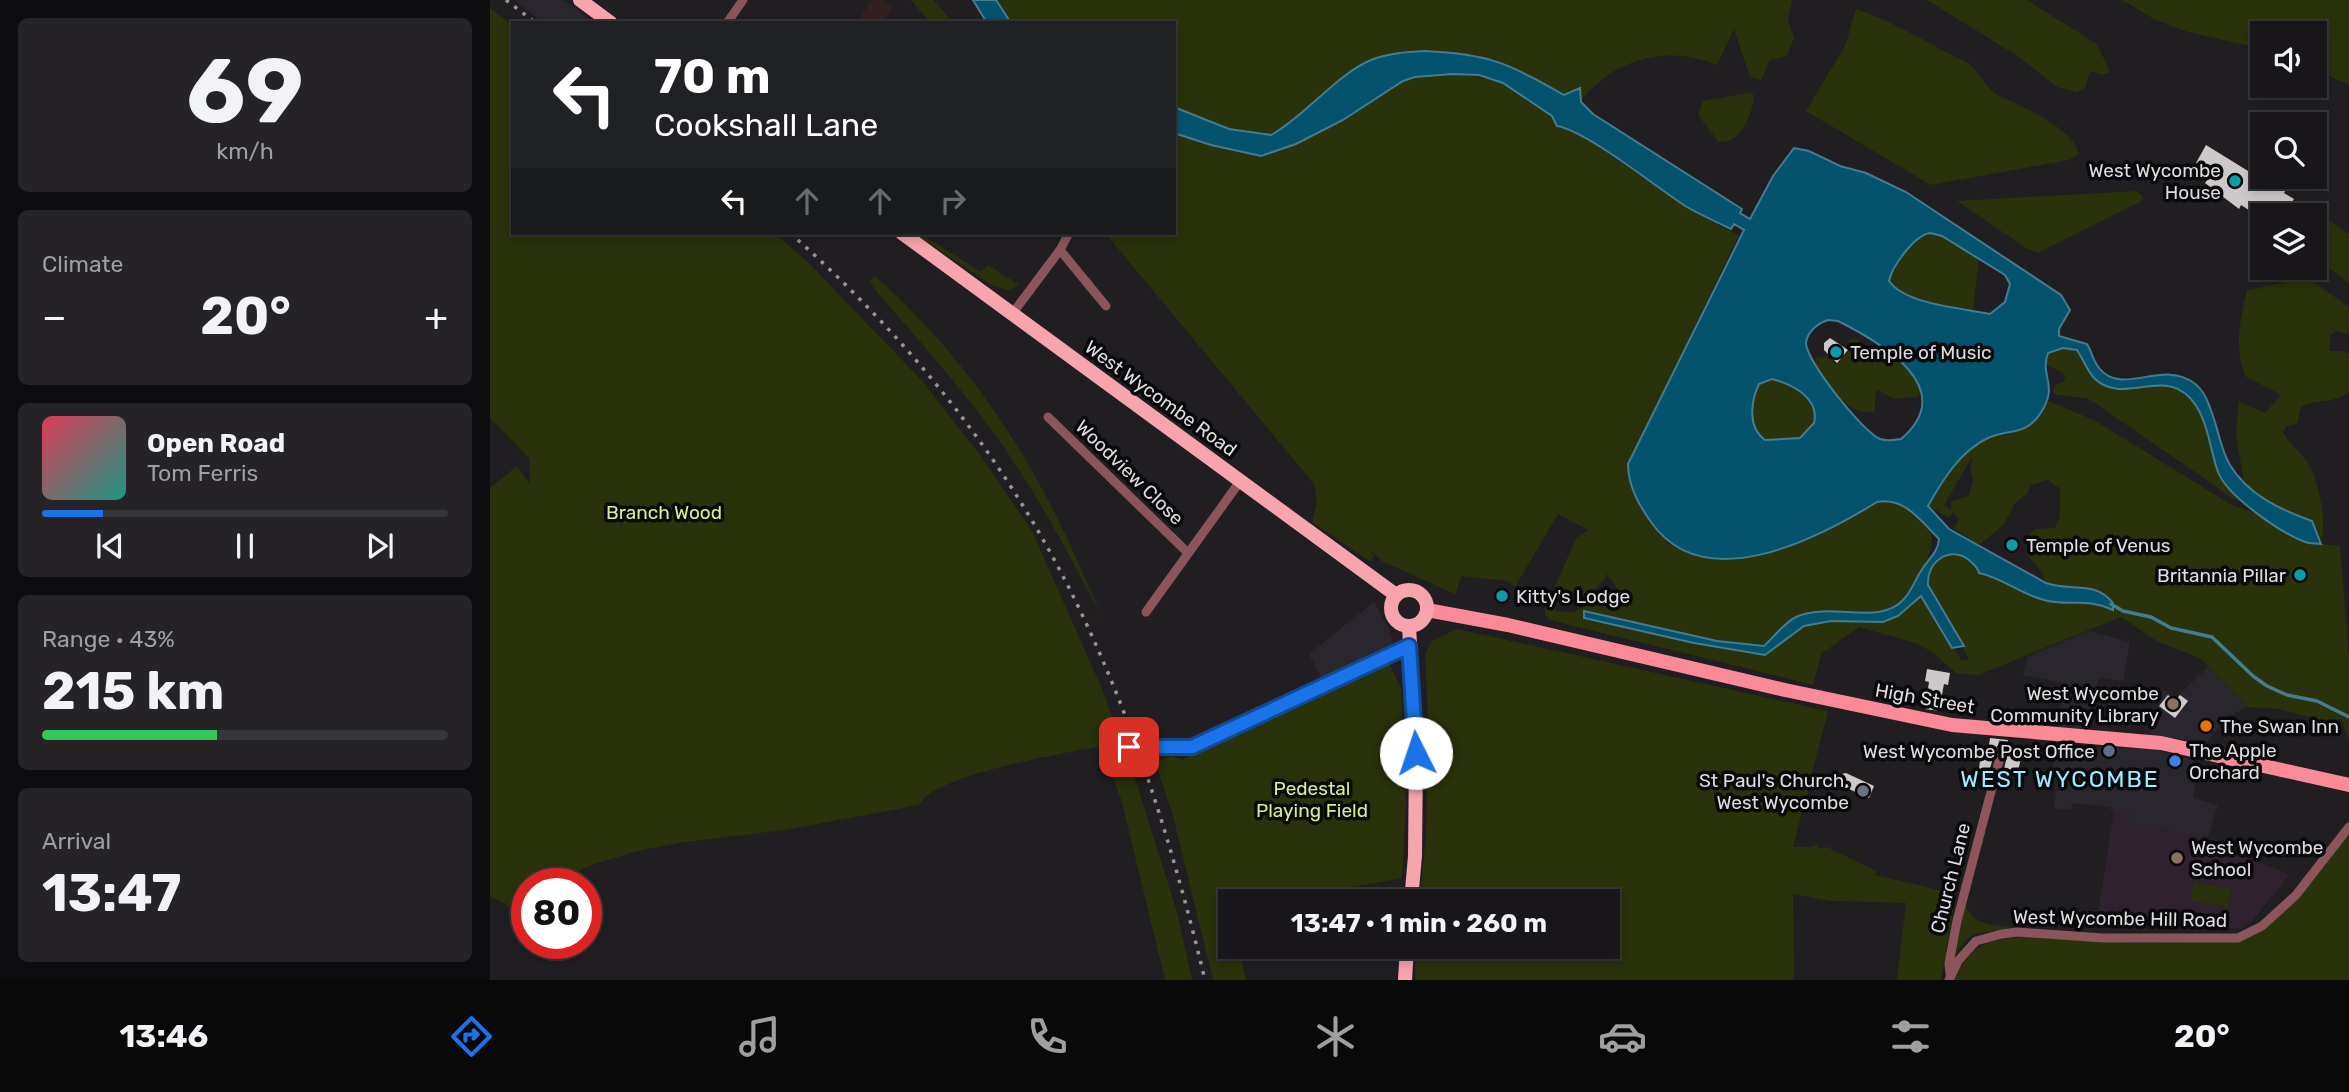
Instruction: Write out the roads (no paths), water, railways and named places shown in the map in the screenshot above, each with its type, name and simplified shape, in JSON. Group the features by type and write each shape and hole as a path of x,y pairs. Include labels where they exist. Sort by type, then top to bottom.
{"highway":[{"path":"580,0 608,21"},
{"name":"West Wycombe Road","path":"905,235 1396,596"},
{"path":"1407,590 1414,590 1425,599 1427,610 1421,622 1409,626 1394,618 1391,605 1396,596 1407,590"},
{"path":"1409,626 1416,766 1412,889"},
{"path":"1405,980 1406,959"}],"main road":[{"name":"High Street","path":"1427,610 1508,625 1785,690 1952,725 2005,734 2161,743 2349,785"}],"street":[{"path":"728,21 743,0"},
{"path":"1012,314 1060,250 1068,235"},
{"path":"1060,250 1106,306"},
{"name":"Woodview Close","path":"1048,416 1188,553"},
{"path":"1146,612 1241,480"},
{"path":"1129,747 1192,747 1409,646"},
{"name":"Church Lane","path":"1950,977 1949,963 1957,921 2001,750"},
{"name":"West Wycombe Hill Road","path":"1950,977 1976,941 2002,934 2017,932 2103,938 2238,938 2262,926 2296,895 2349,827"}],"water":[{"path":"973,0 996,0 1010,21 986,21"},
{"path":"1447,52 1483,58 1513,68 1564,95 1580,88 1581,102 1593,114 1742,209 1740,213 1750,219 1773,176 1794,148 1866,173 1906,192 2061,295 2070,310 2059,329 2059,336 2087,344 2097,365 2108,376 2131,379 2169,375 2194,383 2207,399 2225,454 2237,476 2266,500 2312,521 2321,544 2305,542 2283,531 2256,513 2223,482 2204,422 2189,397 2178,389 2166,386 2117,389 2105,386 2094,378 2077,350 2063,348 2048,353 2048,395 2046,404 2035,421 2022,429 1988,438 1969,451 1946,477 1928,506 1949,529 2046,583 2099,591 2113,603 2113,610 2094,604 2053,602 2035,597 1996,578 1979,573 1969,560 1954,554 1935,563 1928,577 1928,585 1964,646 1952,648 1921,596 1898,616 1883,622 1831,621 1804,626 1765,655 1694,643 1584,618 1584,611 1717,641 1764,646 1796,617 1825,611 1868,613 1894,607 1909,592 1935,552 1939,539 1912,512 1887,501 1877,502 1793,545 1730,559 1700,556 1673,544 1651,522 1635,495 1628,464 1744,230 1734,224 1731,229 1687,207 1586,138 1557,126 1552,116 1503,83 1479,75 1415,77 1403,81 1343,120 1296,144 1261,156 1176,134 1176,108 1229,129 1271,135 1358,66 1398,53","holes":["1930,233 1942,236 2005,275 2010,284 2005,302 1990,314 1921,300 1897,289 1889,281 1905,252 1918,239","1828,320 1838,321 1874,341 1908,369 1919,385 1922,402 1917,420 1901,439 1882,440 1872,434 1837,395 1815,365 1808,352 1808,335","1772,379 1803,393 1813,406 1814,423 1800,438 1765,440 1755,428 1752,414 1754,398 1759,384"]}],"waterway":[{"path":"2111,604 2123,611 2151,617 2171,628 2212,637 2267,686 2287,695 2317,701 2349,717"}],"tunnel":[{"path":"2002,750 2004,738"}],"railway":[{"path":"506,0 533,21"},
{"path":"792,235 863,302 930,377 991,458 1045,543 1072,594 1120,701 1159,811 1205,980"}],"place":[{"name":"West Wycombe House","path":"2235,181"},
{"name":"Temple of Music","path":"1836,352"},
{"name":"Temple of Venus","path":"2012,545"},
{"name":"Britannia Pillar","path":"2300,575"},
{"name":"Kitty's Lodge","path":"1502,596"},
{"name":"West Wycombe Community Library","path":"2173,704"},
{"name":"The Swan Inn","path":"2206,726"},
{"name":"West Wycombe Post Office","path":"2109,751"},
{"name":"The Apple Orchard","path":"2175,761"},
{"name":"St Paul's Church, West Wycombe","path":"1863,791"},
{"name":"West Wycombe School","path":"2177,858"}],"district":[{"name":"WEST WYCOMBE","path":"2060,779"}],"park label":[{"name":"Branch Wood","path":"664,512"},
{"name":"Pedestal Playing Field","path":"1312,799"}]}
